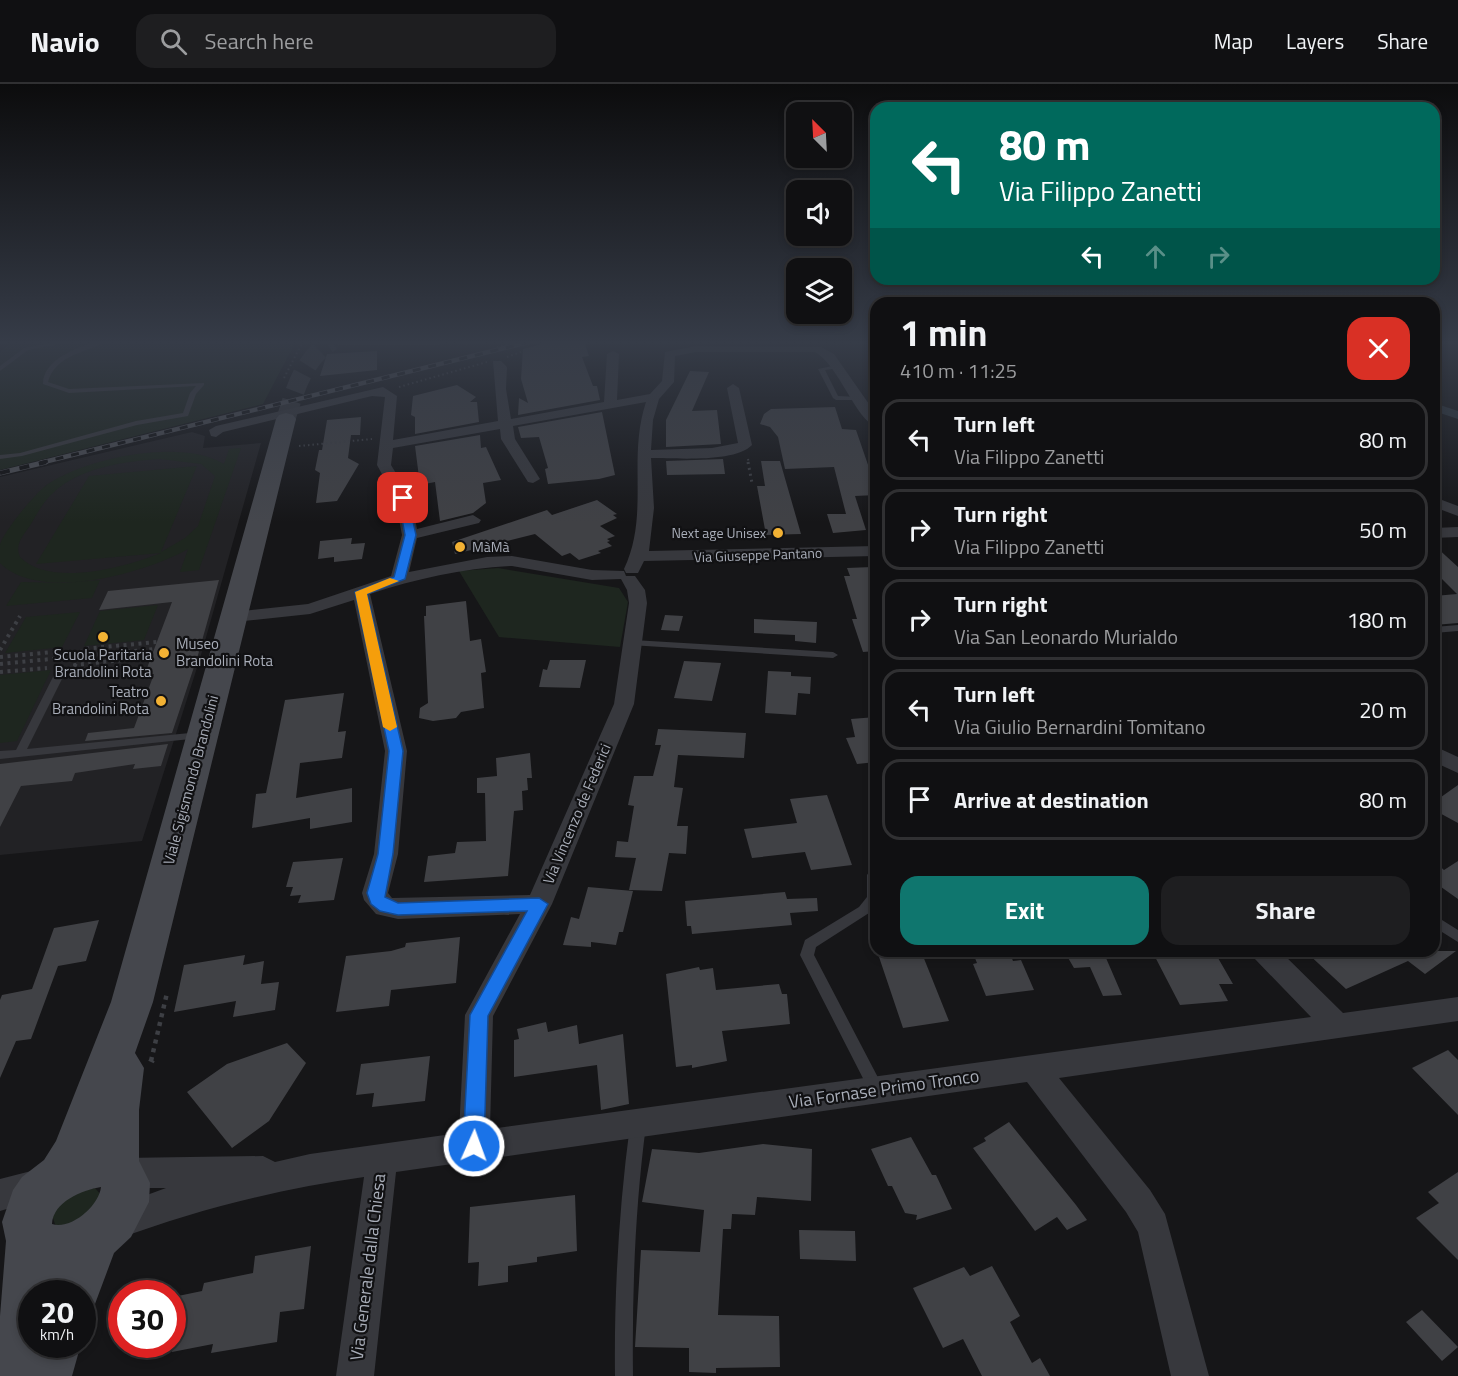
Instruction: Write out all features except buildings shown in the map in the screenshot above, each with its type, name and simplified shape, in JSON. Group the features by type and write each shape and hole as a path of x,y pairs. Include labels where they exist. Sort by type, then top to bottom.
{"main road":[{"name":"Viale Sigismondo Brandolini","path":"79,1280 102,1231 118,1214 127,1192 119,1170 116,1110 150,996 203,734 286,419"},
{"name":"Viale Sigismondo Brandolini","path":"18,1376 29,1301 14,1223 28,1218 33,1205 58,1178 73,1157 91,1115 150,996"},
{"name":"Viale Sigismondo Brandolini","path":"58,1178 91,1163 119,1170"},
{"path":"14,1223 39,1248 51,1252 80,1246 102,1231"},
{"path":"44,1376 50,1358"}],"street":[{"path":"216,433 216,430 339,401"},
{"path":"391,401 384,465 403,498 410,535 399,579"},
{"path":"502,401 511,447 533,479"},
{"path":"387,441 506,424 630,401"},
{"name":"Via Vincenzo de Federici","path":"474,1146 479,1015 539,904 624,704 638,603 630,570 646,533 644,454 646,426 653,401"},
{"path":"644,454 727,451 742,448 745,446 736,401"},
{"path":"1440,504 1458,511"},
{"path":"410,535 473,520"},
{"path":"1440,533 1458,532"},
{"name":"Via Giuseppe Pantano","path":"234,617 310,609 432,570 501,561 592,575 870,551"},
{"path":"361,592 396,751 386,854 375,893 377,900 386,907 398,909 539,904"},
{"path":"1440,756 1458,766"},
{"path":"1269,957 1337,1025"},
{"name":"Via Fornase Primo Tronco","path":"102,1231 169,1203 310,1169 1458,1010"},
{"path":"1035,1070 1138,1201 1153,1226 1190,1376"},
{"name":"Via Generale dalla Chiesa","path":"355,1376 382,1159"},
{"name":"Via Fornase Primo Tronco","path":"119,1170 310,1169"}],"lane":[{"path":"0,457 20,454 136,423 186,415 190,401"},
{"path":"1440,630 1458,628"},
{"path":"633,643 833,655"},
{"path":"20,753 61,671"},
{"path":"0,755 203,734"},
{"path":"870,902 810,944 807,955 876,1089"},
{"path":"1440,924 1458,937"},
{"path":"624,1376 622,1317 628,1191 638,1124"}],"path":[{"path":"295,446 387,441"},
{"path":"742,448 747,456 752,483"},
{"path":"0,650 20,616"},
{"path":"151,657 75,665 83,649 157,642"},
{"path":"0,664 154,649"},
{"path":"0,657 65,651 57,667 0,672"},
{"path":"149,1070 150,996"}],"shaded area":[{"path":"0,401 264,401 263,404 0,470"},
{"name":"Scuola Paritaria Brandolini Rota","path":"192,432 205,436 203,448 261,443 201,655 142,841 0,855 0,477"},
{"path":"241,448 199,570 180,572 188,549 146,567 93,580 40,581 18,575 0,563 0,545 13,522 43,488 65,475 110,459 160,452 184,452 205,456 224,464 229,449","holes":["160,459 201,464 215,476 198,526 185,538 161,552 197,466 89,476 36,564 161,553 109,569 69,573 33,566 20,557 18,548 21,540 43,504 63,485 75,478 117,464 146,460"]},
{"path":"498,568 619,588 628,602 620,647 499,637 459,571"},
{"path":"100,580 92,598 6,606 21,582 64,583"},
{"path":"158,605 144,640 84,646 100,611"},
{"path":"80,612 62,647 5,653 26,617"},
{"path":"51,670 17,741 0,743 0,675"},
{"path":"95,1188 102,1196 93,1217 56,1227 52,1215 66,1195"}],"waterway":[{"path":"1440,409 1458,415"}],"tunnel":[{"path":"286,419 292,401"}],"railway":[{"path":"40,463 289,401"},
{"path":"0,473 46,462"}],"slow traffic":[{"path":"390,727 361,592 394,581"}],"place":[{"name":"Next age Unisex","path":"778,533"},
{"name":"MàMà","path":"460,547"},
{"name":"Scuola Paritaria Brandolini Rota","path":"103,637"},
{"name":"Museo Brandolini Rota","path":"164,653"},
{"name":"Teatro Brandolini Rota","path":"161,701"}],"route":[{"path":"403,498 410,535 409,547 399,579 361,592 396,751 386,854 377,882 375,893 377,900 386,907 398,909 484,904 539,904 479,1015 474,1146"}]}
